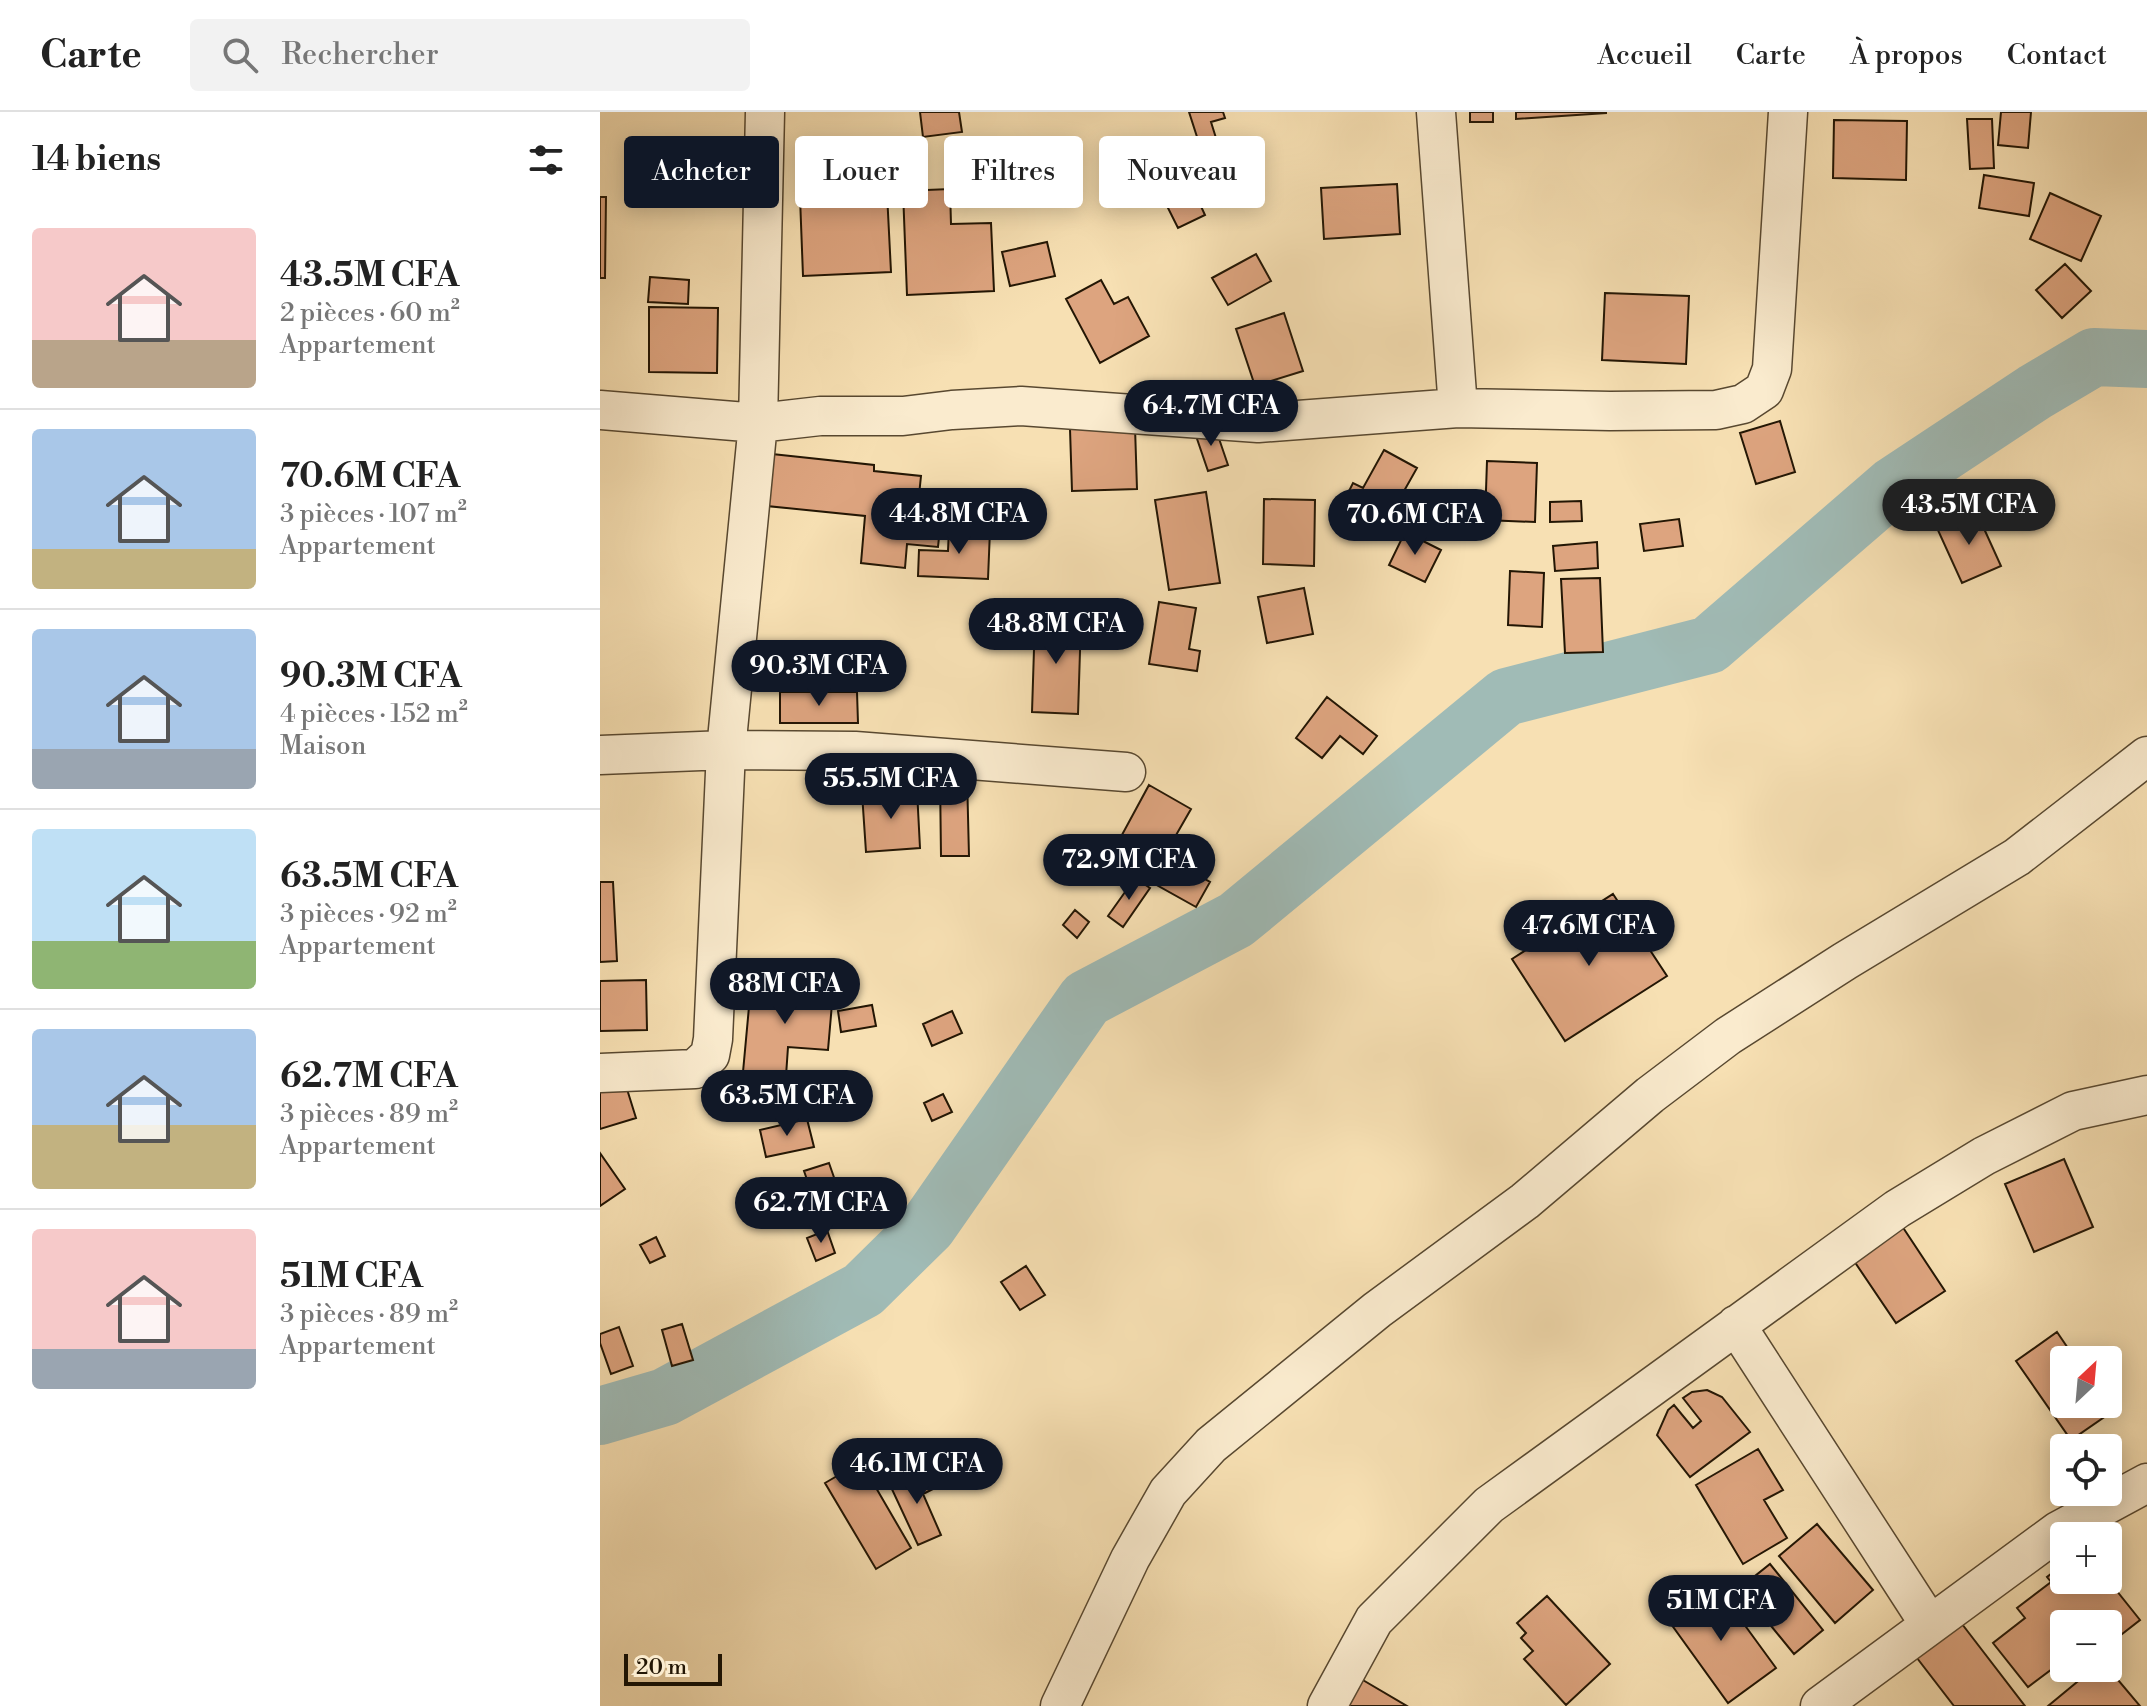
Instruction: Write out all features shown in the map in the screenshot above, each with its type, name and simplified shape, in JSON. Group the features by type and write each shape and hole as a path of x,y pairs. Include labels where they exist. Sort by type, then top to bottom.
{"street":[{"path":"600,1073 695,1069 710,1055 726,750 758,423 765,112"},
{"path":"1436,112 1458,408"},
{"path":"600,410 758,423 820,416 903,416 1021,406 1258,423 1458,408 1716,410 1743,404 1764,390 1772,369 1788,112"},
{"path":"600,755 726,750 855,751 1126,772"},
{"path":"1060,1706 1130,1559 1168,1492 1211,1445 1377,1310 1525,1201 1650,1095 1728,1036 2017,857 2147,756"},
{"path":"1327,1706 1374,1620 1489,1505 1897,1209 1984,1156 2073,1111 2147,1095"},
{"path":"1736,1325 1930,1625"},
{"path":"1820,1706 2058,1531 2147,1483"}],"building":[{"path":"920,112 959,112 962,132 923,136"},
{"path":"1189,112 1223,112 1225,118 1211,122 1215,136 1197,136"},
{"path":"1470,112 1493,112 1493,122 1470,122"},
{"path":"1516,112 1606,112 1606,113 1516,119"},
{"path":"2001,112 2031,112 2028,148 1998,145"},
{"path":"1967,119 1992,119 1994,168 1970,169"},
{"path":"1834,120 1907,121 1906,180 1833,178"},
{"path":"1984,175 2034,183 2029,216 1979,208"},
{"path":"1397,184 1400,234 1324,239 1321,188"},
{"path":"944,189 944,208 951,208 951,224 991,223 994,291 907,295 904,208 928,208 928,190"},
{"path":"2050,193 2101,216 2081,261 2030,239"},
{"path":"600,197 606,197 605,278 600,278"},
{"path":"800,208 888,208 891,272 803,276"},
{"path":"1168,208 1202,208 1205,215 1178,228"},
{"path":"1047,242 1055,276 1010,286 1002,252"},
{"path":"1256,254 1271,281 1228,305 1212,278"},
{"path":"2065,264 2091,291 2062,318 2036,290"},
{"path":"650,277 689,280 688,304 648,302"},
{"path":"1101,280 1114,304 1128,297 1149,336 1100,363 1066,299"},
{"path":"1605,293 1689,296 1686,364 1602,360"},
{"path":"649,307 718,308 717,373 649,372"},
{"path":"1284,313 1303,371 1255,386 1236,329"},
{"path":"1780,421 1795,472 1756,484 1740,433"},
{"path":"1214,424 1228,465 1208,471 1194,430"},
{"path":"1135,427 1137,489 1072,491 1070,429"},
{"path":"1384,450 1417,468 1404,491 1411,494 1389,533 1341,507 1353,483 1363,488"},
{"path":"772,454 874,465 874,471 921,476 918,505 942,508 938,547 907,544 905,568 861,563 865,516 767,506"},
{"path":"1487,461 1537,463 1535,522 1485,520"},
{"path":"1206,492 1220,583 1169,590 1155,500"},
{"path":"1264,499 1315,500 1314,566 1263,564"},
{"path":"1581,501 1582,521 1550,522 1550,502"},
{"path":"1976,511 2001,566 1962,583 1937,528"},
{"path":"1679,519 1683,546 1644,551 1640,524"},
{"path":"949,528 990,530 988,579 918,576 919,550 948,551"},
{"path":"1405,532 1441,550 1425,582 1389,565"},
{"path":"1597,542 1598,568 1555,571 1553,546"},
{"path":"1510,571 1544,573 1542,627 1508,625"},
{"path":"1600,578 1603,652 1565,653 1561,579"},
{"path":"1304,588 1313,634 1267,643 1258,597"},
{"path":"1159,602 1196,608 1189,649 1200,651 1197,671 1149,664"},
{"path":"1035,618 1081,620 1078,714 1032,712"},
{"path":"852,644 857,681 813,686 807,649"},
{"path":"780,692 857,692 858,723 780,723"},
{"path":"1327,697 1377,736 1363,754 1340,736 1322,758 1296,738"},
{"path":"967,776 969,856 941,856 940,777"},
{"path":"1149,785 1191,809 1164,856 1210,882 1196,907 1146,879 1153,864 1117,844"},
{"path":"917,790 920,848 866,852 862,793"},
{"path":"1135,878 1150,888 1123,927 1108,916"},
{"path":"600,882 613,882 617,961 600,962"},
{"path":"1613,894 1667,976 1565,1041 1512,959"},
{"path":"1075,910 1089,922 1077,938 1063,925"},
{"path":"646,980 647,1030 600,1031 600,981"},
{"path":"751,985 833,992 828,1050 788,1047 786,1076 743,1072"},
{"path":"872,1005 876,1026 841,1032 838,1011"},
{"path":"952,1011 962,1033 932,1046 923,1024"},
{"path":"622,1073 636,1118 600,1129 600,1080"},
{"path":"943,1094 952,1112 932,1121 924,1103"},
{"path":"807,1119 814,1147 766,1157 760,1130"},
{"path":"600,1153 625,1189 600,1206"},
{"path":"2064,1159 2093,1227 2034,1252 2005,1184"},
{"path":"829,1163 837,1186 812,1194 804,1171"},
{"path":"1900,1223 1945,1291 1896,1323 1850,1255"},
{"path":"827,1230 835,1253 816,1261 807,1238"},
{"path":"656,1237 665,1256 650,1263 640,1245"},
{"path":"1026,1266 1045,1295 1020,1310 1001,1282"},
{"path":"682,1324 693,1360 672,1366 662,1330"},
{"path":"619,1327 633,1366 611,1374 600,1334"},
{"path":"2057,1332 2066,1346 2050,1346 2050,1410 2016,1361"},
{"path":"1707,1390 1722,1397 1750,1432 1690,1477 1657,1435 1668,1410 1674,1405 1693,1428 1701,1421 1683,1398 1692,1392"},
{"path":"2056,1418 2103,1418 2080,1434 2067,1434"},
{"path":"1758,1449 1783,1490 1764,1500 1787,1538 1743,1564 1696,1485"},
{"path":"861,1462 911,1548 876,1569 825,1483"},
{"path":"924,1469 933,1489 923,1494 941,1535 918,1545 890,1485"},
{"path":"1817,1524 1873,1590 1835,1623 1779,1556"},
{"path":"1770,1564 1823,1630 1794,1654 1740,1588"},
{"path":"1714,1583 1776,1668 1728,1703 1666,1617"},
{"path":"2050,1583 2050,1594 2119,1594 2140,1620 2122,1634 2122,1610 2050,1610 2050,1670 2028,1687 1993,1643 2025,1618 2017,1608"},
{"path":"1547,1596 1610,1664 1566,1705 1524,1659 1533,1651 1521,1638 1526,1633 1517,1623"},
{"path":"1962,1624 2025,1706 1954,1706 1917,1658"},
{"path":"1356,1676 1407,1706 1339,1706"},
{"path":"2077,1682 2120,1682 2140,1706 2048,1706"}],"waterway":[{"path":"600,1416 665,1397 863,1290 928,1226 1086,999 1236,920 1506,697 1709,645 1893,486 2035,392 2094,357 2147,359"}]}
